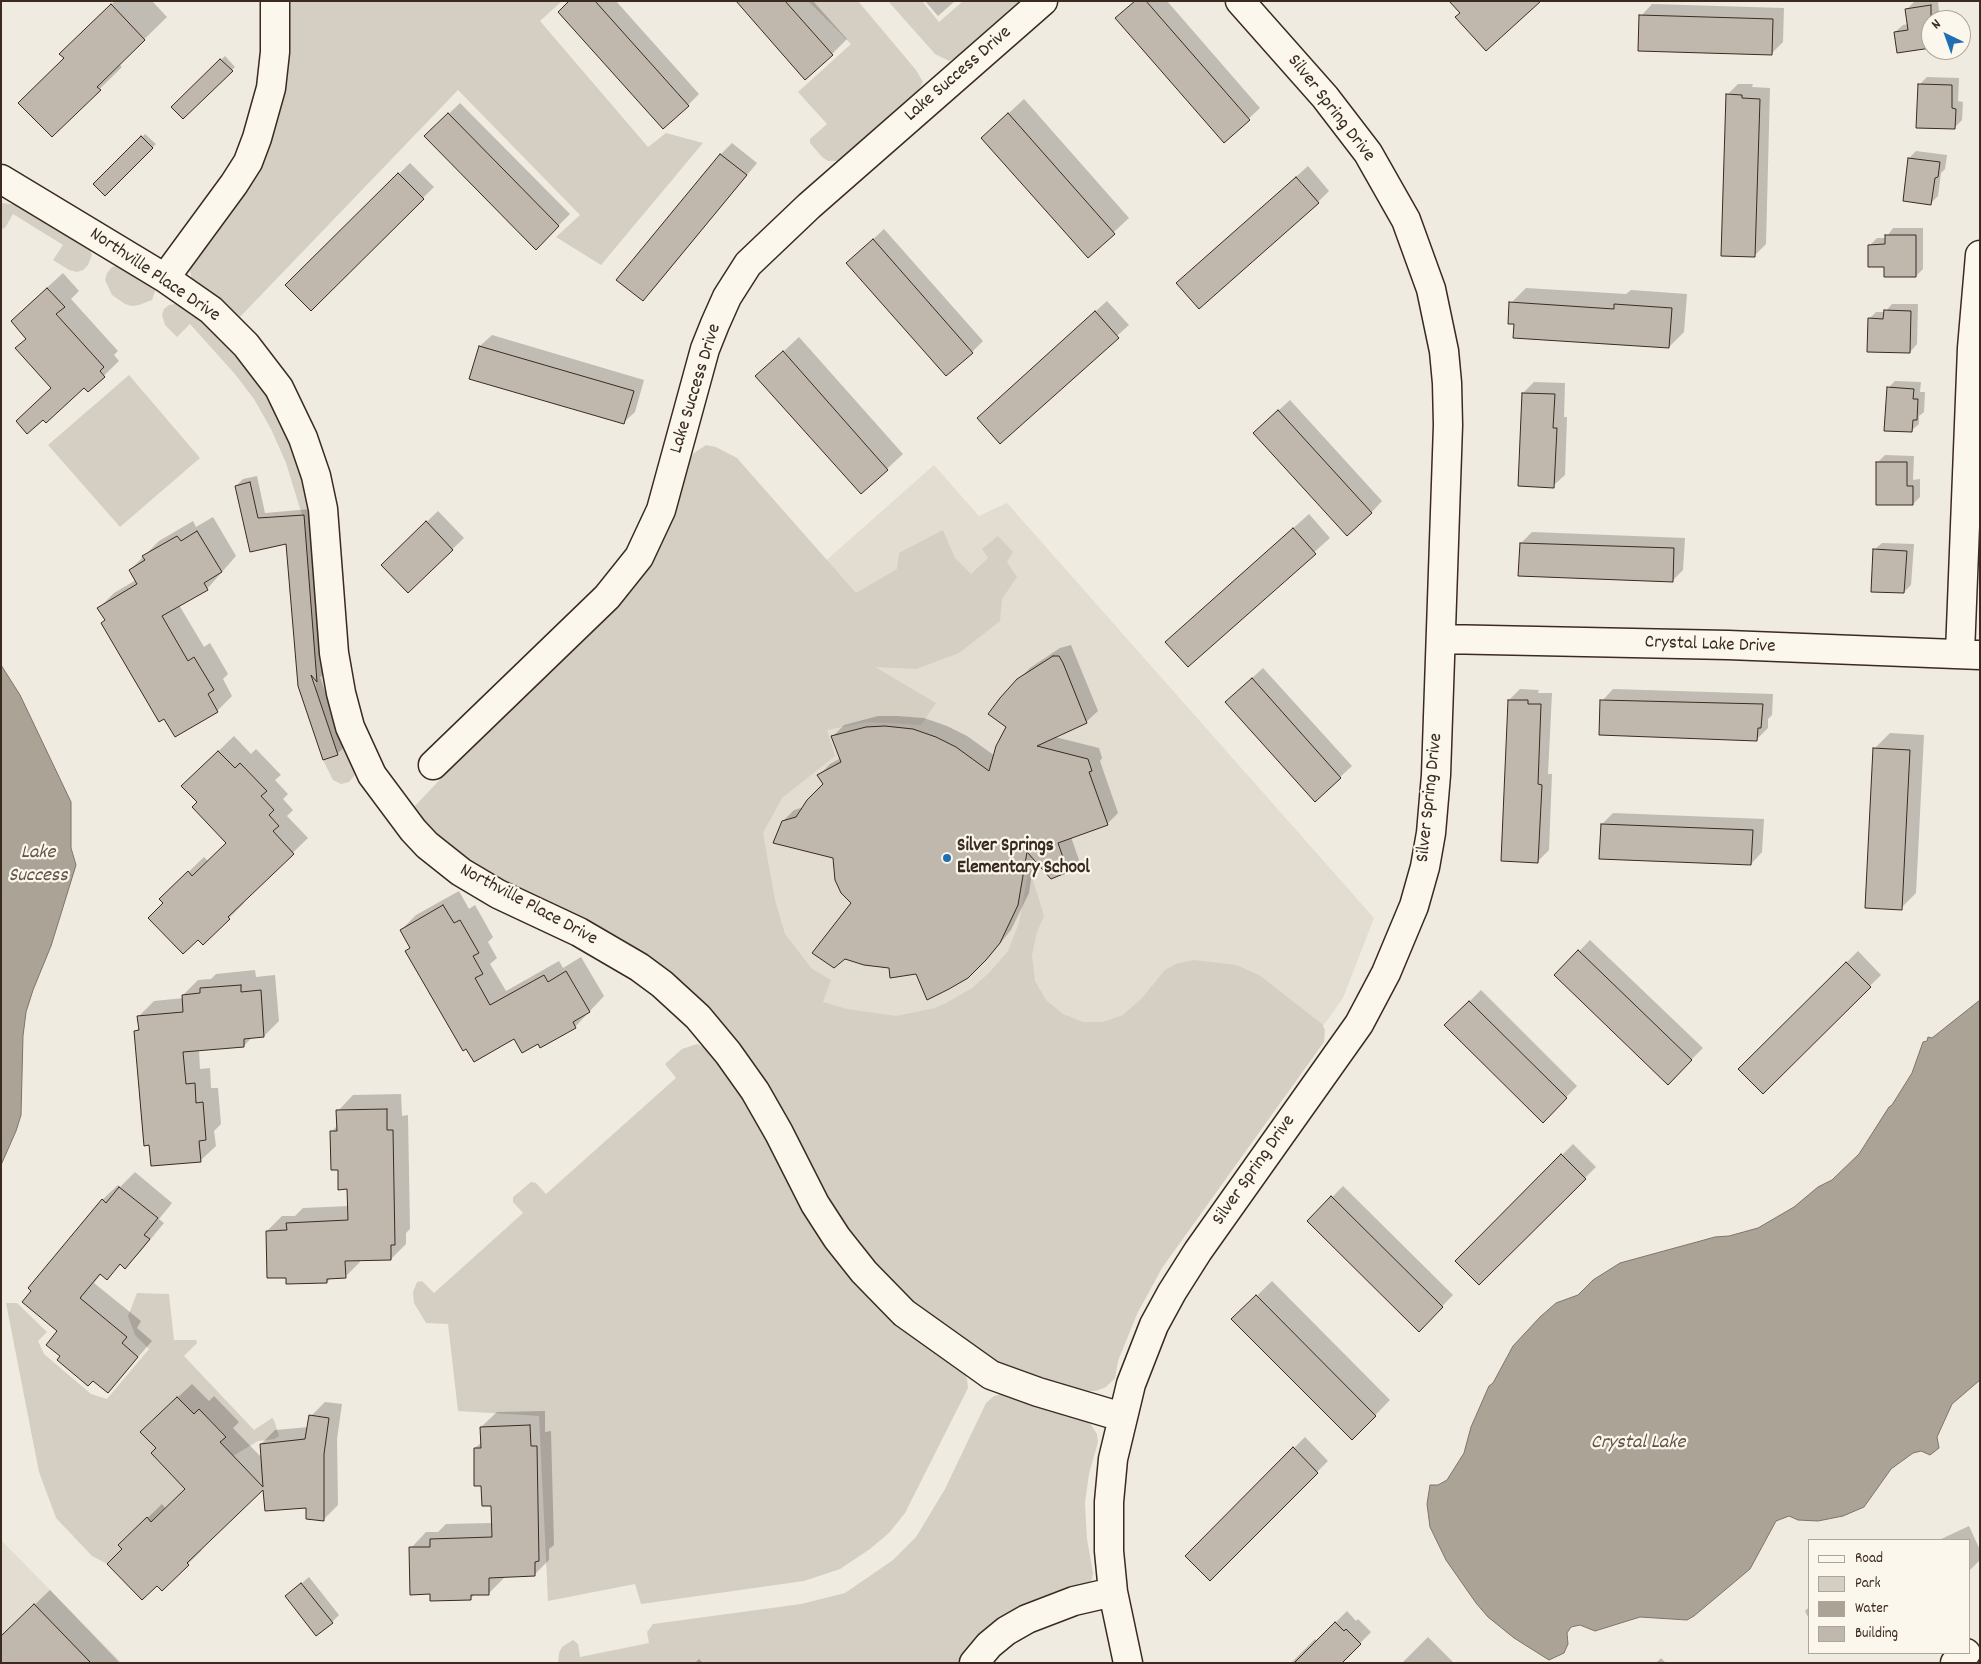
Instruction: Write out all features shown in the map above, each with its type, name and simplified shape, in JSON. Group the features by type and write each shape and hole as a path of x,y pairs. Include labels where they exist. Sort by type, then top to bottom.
{"street":[{"path":"165,278 248,162 269,97 276,52 275,1"},
{"name":"Lake Success Drive","path":"433,765 607,597 639,557 662,510 705,349 727,297 748,264 816,200 1043,1"},
{"name":"Silver Spring Drive","path":"1128,1663 1113,1592 1109,1551 1109,1502 1114,1458 1130,1384 1142,1354 1172,1292 1198,1251 1359,1024 1390,965 1414,906 1425,867 1431,833 1436,775 1448,383 1444,351 1431,289 1406,220 1368,153 1325,97 1240,1"},
{"name":"Northville Place Drive","path":"1,179 165,278 211,310 246,345 278,388 303,438 316,476 323,509 334,653 350,727 372,775 413,830 427,845 461,872 498,894 578,932 639,967 662,984 698,1017 728,1053 755,1091 783,1140 815,1204 837,1238 864,1272 904,1313 991,1375 1038,1392 1122,1417"},
{"path":"1970,654 1972,348 1980,255"},
{"name":"Crystal Lake Drive","path":"1441,639 1970,654"},
{"path":"974,1663 1006,1631 1027,1619 1074,1601 1113,1592"},
{"path":"1955,1663 1965,1654"}],"shaded area":[{"name":"Silver Springs Elementary School","path":"934,465 979,516 1007,503 1374,918 1343,998 1146,1276 756,977 650,611 822,564"},
{"path":"1,1540 122,1663 1,1663"}],"green space":[{"path":"287,1 562,1 540,21 648,147 666,133 703,143 601,265 556,237 580,215 458,90 238,319 192,280 189,265 226,216"},
{"path":"808,1 858,1 916,70 923,82 917,93 845,157 838,161 828,161 810,143 810,139 827,124 798,92 851,44"},
{"path":"888,1 922,1 939,22 963,1 1023,1 963,55 949,61 935,54"},
{"path":"1,203 21,205 85,244 90,249 92,255 88,265 83,270 77,272 69,270 53,260 63,245 13,214 5,228 1,229"},
{"path":"119,265 153,284 156,289 152,300 132,306 125,304 112,295 105,280 107,273 112,267"},
{"path":"175,304 190,310 220,336 247,367 283,423 305,482 355,769 354,776 349,782 341,784 333,780 323,760 338,754 316,690 310,601 291,603 289,587 309,585 302,515 286,463 271,429 254,399 234,373 190,324 177,337 165,325 162,315 164,309 169,305"},
{"path":"129,375 200,458 120,527 48,445"},
{"path":"706,445 716,447 737,458 856,593 897,569 899,553 943,530 955,558 971,574 988,558 982,549 998,536 1013,552 1007,562 1017,577 1002,599 1000,621 959,653 916,669 875,667 936,703 921,725 867,722 827,730 835,756 782,798 763,833 775,900 785,934 812,969 831,980 823,1002 847,1009 896,1016 935,1008 972,988 989,973 1008,951 1019,923 1029,867 1044,916 1037,932 1032,955 1035,981 1046,1000 1063,1014 1083,1022 1103,1022 1123,1015 1142,998 1165,970 1176,964 1194,960 1236,965 1259,975 1322,1024 1325,1030 1324,1042 1162,1268 1137,1314 1118,1361 1115,1378 1106,1387 1096,1391 1085,1391 1034,1377 1011,1368 985,1355 914,1305 867,1257 827,1199 797,1137 767,1088 718,1021 450,848 411,810 556,658 694,453"},
{"path":"697,1044 710,1050 733,1080 771,1144 964,1372 968,1388 905,1513 889,1533 870,1549 840,1569 804,1581 641,1604 635,1584 548,1601 539,1416 458,1411 448,1324 426,1323 414,1303 413,1292 417,1282 422,1281 434,1293 523,1213 513,1202 513,1197 531,1182 536,1183 546,1194 676,1078 665,1064 682,1049"},
{"path":"137,1293 169,1294 174,1340 196,1340 197,1343 184,1356 254,1430 272,1418 279,1436 274,1439 258,1441 233,1456 220,1442 226,1436 199,1409 194,1414 177,1397 140,1432 156,1448 151,1453 178,1481 196,1491 175,1516 166,1507 151,1522 147,1518 119,1544 122,1549 107,1564 92,1556 56,1518 39,1472 6,1303 17,1303 47,1332 38,1341 44,1354 91,1394 107,1399 149,1349 135,1335 128,1316"},
{"path":"1009,1394 1088,1420 1097,1434 1098,1442 1089,1474 1085,1503 1087,1539 1093,1573 1092,1580 962,1663 558,1663 562,1647 573,1640 578,1644 580,1657 649,1643 647,1632 653,1624 801,1604 845,1593 893,1560 916,1537 945,1489 986,1403 994,1396"}],"water":[{"name":"Lake Success","path":"1,665 20,695 71,802 71,848 76,865 51,946 26,1012 23,1036 21,1115 1,1165"},
{"name":"Crystal Lake","path":"1980,1000 1980,1380 1952,1404 1937,1437 1939,1448 1930,1455 1921,1451 1913,1453 1891,1469 1864,1507 1843,1516 1818,1521 1798,1520 1789,1516 1776,1521 1750,1569 1687,1620 1640,1617 1595,1631 1580,1625 1571,1627 1567,1633 1568,1644 1564,1653 1549,1660 1514,1638 1488,1617 1446,1560 1430,1527 1427,1504 1430,1485 1438,1485 1447,1480 1464,1453 1471,1427 1489,1386 1493,1383 1513,1346 1556,1303 1578,1295 1593,1280 1620,1263 1715,1237 1729,1236 1758,1228 1794,1207 1818,1187 1832,1180 1859,1154 1892,1105 1912,1073 1923,1042 1927,1041 1928,1037 1932,1038"}],"building":[{"path":"569,1 595,1 689,106 663,129 558,12"},
{"path":"736,1 785,1 833,55 805,80"},
{"path":"1135,1 1146,1 1250,120 1224,143 1115,18"},
{"path":"1449,1 1541,1 1486,51 1455,17 1460,13"},
{"path":"111,4 145,40 97,87 101,90 52,137 18,103 64,58 59,54"},
{"path":"1931,5 1931,10 1921,10 1921,49 1897,53 1894,32 1908,30 1905,9"},
{"path":"1639,15 1773,19 1772,55 1638,51"},
{"path":"220,59 233,71 183,119 171,107"},
{"path":"1918,84 1952,85 1952,108 1956,109 1955,129 1916,128"},
{"path":"1726,94 1742,95 1742,98 1760,99 1755,257 1721,256"},
{"path":"448,113 559,226 536,250 424,136"},
{"path":"1008,113 1115,234 1088,258 981,138"},
{"path":"141,136 153,148 105,196 93,184"},
{"path":"720,154 747,175 643,301 616,280"},
{"path":"1908,158 1940,162 1938,177 1935,178 1931,205 1903,201"},
{"path":"398,173 424,199 311,311 285,285"},
{"path":"1296,177 1319,203 1199,309 1176,283"},
{"path":"1885,235 1916,235 1916,277 1884,277 1884,267 1868,267 1868,245 1885,244"},
{"path":"873,239 973,353 946,376 846,263"},
{"path":"47,288 65,307 56,314 104,367 100,371 105,377 88,392 84,388 46,423 43,420 27,434 16,421 51,388 15,348 26,339 11,321"},
{"path":"1509,302 1614,309 1614,304 1672,308 1669,348 1513,338 1514,324 1508,324"},
{"path":"1884,310 1911,311 1910,353 1867,352 1868,318 1883,319"},
{"path":"1095,311 1119,338 1000,444 977,418"},
{"path":"479,346 634,391 624,424 469,379"},
{"path":"783,351 888,470 861,494 755,376"},
{"path":"1887,387 1914,389 1913,399 1918,399 1917,420 1913,420 1912,432 1884,431"},
{"path":"1522,393 1555,394 1553,428 1557,428 1554,488 1518,486"},
{"path":"1278,410 1372,513 1347,536 1253,433"},
{"path":"1876,462 1907,462 1907,486 1913,486 1913,505 1876,505"},
{"path":"250,482 258,518 304,515 317,682 311,675 338,755 323,760 298,686 286,544 250,552 235,486"},
{"path":"426,521 453,550 408,593 381,565"},
{"path":"1293,528 1316,554 1188,667 1165,642"},
{"path":"197,531 222,572 204,583 208,590 162,616 188,661 194,657 214,690 208,694 218,712 175,737 164,719 159,722 101,623 105,620 97,608 137,584 129,570 145,560 142,556 177,536 181,541"},
{"path":"1520,543 1674,548 1673,582 1518,576"},
{"path":"1873,549 1907,551 1904,593 1871,592"},
{"path":"1053,656 1059,656 1063,663 1087,723 1037,746 1088,759 1092,771 1089,772 1108,825 1058,843 1068,872 1051,879 1027,852 1018,905 1000,943 968,978 927,1000 916,974 890,978 889,968 864,965 845,959 834,968 812,953 851,903 841,893 835,880 833,858 773,843 782,821 796,817 807,800 823,784 817,775 841,762 831,736 866,727 885,726 913,729 936,737 956,747 989,771 996,746 1006,727 988,714 1017,679"},
{"path":"1252,678 1341,778 1315,802 1225,702"},
{"path":"1508,700 1528,700 1528,704 1541,704 1538,784 1542,785 1538,863 1501,861"},
{"path":"1600,700 1763,704 1761,728 1758,728 1757,741 1599,735"},
{"path":"1873,748 1910,750 1902,910 1865,908"},
{"path":"218,751 235,768 240,763 267,791 261,796 274,810 269,815 279,826 273,831 294,854 228,917 230,919 203,945 198,940 183,954 148,918 163,903 159,899 188,871 192,876 226,843 192,807 197,802 181,786"},
{"path":"1601,824 1753,830 1751,865 1599,859"},
{"path":"443,905 454,923 460,920 479,953 473,956 483,974 475,978 490,1005 544,975 548,982 566,971 590,1012 573,1022 576,1028 540,1048 538,1044 522,1053 514,1039 474,1062 466,1049 463,1051 405,951 410,948 400,930"},
{"path":"1578,950 1692,1060 1668,1085 1554,975"},
{"path":"1846,962 1871,987 1763,1094 1738,1069"},
{"path":"241,985 241,992 261,990 264,1037 244,1039 244,1047 183,1052 186,1084 195,1083 196,1103 203,1102 206,1140 199,1141 201,1162 151,1166 149,1145 144,1146 134,1031 139,1030 137,1016 183,1012 182,995 200,993 200,988"},
{"path":"1469,1001 1567,1098 1543,1123 1444,1025"},
{"path":"387,1109 387,1130 393,1130 395,1245 391,1245 391,1260 345,1261 346,1278 327,1279 327,1283 286,1284 286,1278 267,1278 266,1231 287,1230 286,1223 348,1220 347,1189 338,1190 338,1170 331,1170 330,1131 337,1131 336,1110"},
{"path":"1561,1154 1586,1179 1479,1285 1455,1261"},
{"path":"119,1187 158,1218 144,1235 150,1239 125,1269 120,1264 107,1280 100,1274 80,1298 127,1337 122,1343 138,1357 108,1393 93,1381 88,1386 57,1360 60,1356 46,1345 57,1331 22,1302 31,1291 28,1288 102,1199 106,1203"},
{"path":"1331,1196 1443,1307 1419,1332 1307,1221"},
{"path":"1256,1295 1376,1416 1352,1440 1231,1319"},
{"path":"177,1397 194,1414 199,1409 226,1437 220,1442 263,1487 260,1444 305,1439 309,1415 329,1418 324,1454 324,1521 306,1519 306,1508 265,1511 263,1490 187,1563 189,1565 162,1591 157,1586 142,1600 107,1564 122,1549 118,1545 147,1517 151,1522 185,1489 151,1453 156,1448 140,1432"},
{"path":"530,1425 531,1446 537,1446 539,1561 535,1562 535,1576 489,1578 489,1595 471,1595 471,1600 430,1601 430,1594 410,1595 409,1547 430,1547 430,1539 492,1537 491,1506 482,1506 481,1486 474,1486 474,1448 481,1448 480,1427"},
{"path":"1293,1447 1318,1473 1210,1581 1185,1556"},
{"path":"301,1583 333,1623 316,1636 285,1596"},
{"path":"34,1604 91,1663 1,1663 1,1636"},
{"path":"1335,1622 1344,1631 1346,1629 1361,1644 1342,1663 1294,1663"}],"place":[{"name":"Silver Springs Elementary School","path":"947,858"}]}
